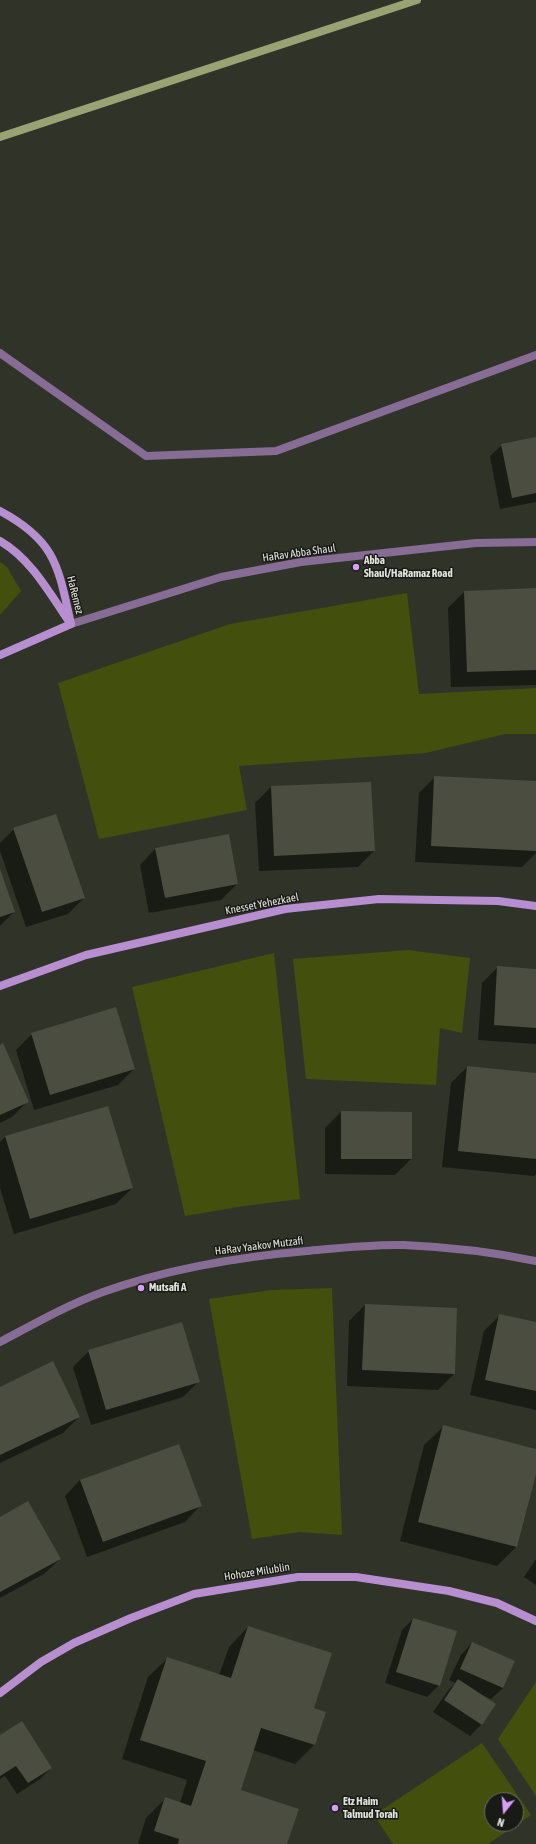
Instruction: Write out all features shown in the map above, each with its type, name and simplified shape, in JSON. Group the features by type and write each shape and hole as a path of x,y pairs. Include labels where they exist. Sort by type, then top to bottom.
{"street":[{"path":"0,353 146,456 276,451 536,355"},
{"name":"HaRemez","path":"0,511 28,528 45,544 55,563 71,624"},
{"name":"HaRemez","path":"0,541 22,559 38,576 71,624"},
{"name":"HaRav Abba Shaul","path":"71,624 221,577 293,564 476,543 536,542"},
{"path":"0,655 71,624"},
{"name":"Knesset Yehezkael","path":"0,986 86,955 285,909 379,899 498,901 536,906"},
{"name":"HaRav Yaakov Mutzafi","path":"0,1342 59,1311 104,1292 184,1268 250,1256 348,1247 403,1245 456,1249 536,1261"},
{"name":"Hohoze Milublin","path":"0,1693 41,1662 74,1643 131,1618 194,1594 282,1579 298,1577 356,1577 400,1582 449,1591 497,1603 536,1621"}],"green space":[{"path":"0,562 7,567 21,591 0,615"},
{"path":"407,593 419,694 536,688 536,734 505,734 426,753 239,766 247,810 99,839 58,683 230,624"},
{"path":"408,950 470,958 462,1033 440,1028 436,1085 306,1079 293,959"},
{"path":"274,953 300,1199 244,1206 185,1216 132,987"},
{"path":"332,1288 342,1535 299,1532 252,1539 209,1299 271,1290"},
{"path":"536,1682 536,1796 498,1739"},
{"path":"482,1743 515,1792 484,1792 484,1832 506,1832 488,1844 393,1844 374,1815"},
{"path":"524,1805 531,1815 524,1820"}],"building":[{"path":"536,437 536,493 512,498 501,444"},
{"path":"536,588 536,670 467,672 464,591"},
{"path":"434,776 536,781 536,851 431,846"},
{"path":"371,782 375,851 274,856 271,786"},
{"path":"56,814 85,898 42,912 13,828"},
{"path":"229,834 238,884 165,898 155,848"},
{"path":"0,869 15,912 0,917"},
{"path":"497,966 536,969 536,1028 494,1025"},
{"path":"116,1007 135,1069 50,1095 31,1033"},
{"path":"3,1043 29,1102 0,1115 0,1045"},
{"path":"467,1066 536,1073 536,1159 458,1151"},
{"path":"108,1106 133,1188 30,1219 5,1136"},
{"path":"341,1111 412,1112 412,1159 341,1159"},
{"path":"365,1304 457,1308 455,1374 362,1370"},
{"path":"499,1314 536,1322 536,1391 485,1380"},
{"path":"182,1322 200,1382 106,1410 88,1350"},
{"path":"53,1361 80,1417 0,1455 0,1387"},
{"path":"443,1425 536,1449 536,1474 517,1547 418,1522"},
{"path":"179,1444 202,1506 103,1542 80,1480"},
{"path":"28,1501 61,1559 0,1592 0,1517"},
{"path":"413,1618 457,1631 440,1686 396,1672"},
{"path":"248,1626 332,1653 314,1708 326,1712 315,1745 261,1728 241,1790 299,1809 287,1844 178,1844 179,1839 154,1831 165,1797 191,1806 206,1761 140,1740 167,1657 231,1678"},
{"path":"472,1642 515,1661 503,1688 460,1669"},
{"path":"458,1679 496,1704 482,1725 444,1700"},
{"path":"22,1721 52,1768 28,1783 16,1766 0,1776 0,1735"}],"waterway":[{"path":"0,137 417,0"}],"place":[{"name":"Abba Shaul/HaRamaz Road","path":"356,567"},
{"name":"Mutsafi A","path":"141,1288"},
{"name":"Etz Haim Talmud Torah","path":"335,1808"}]}
